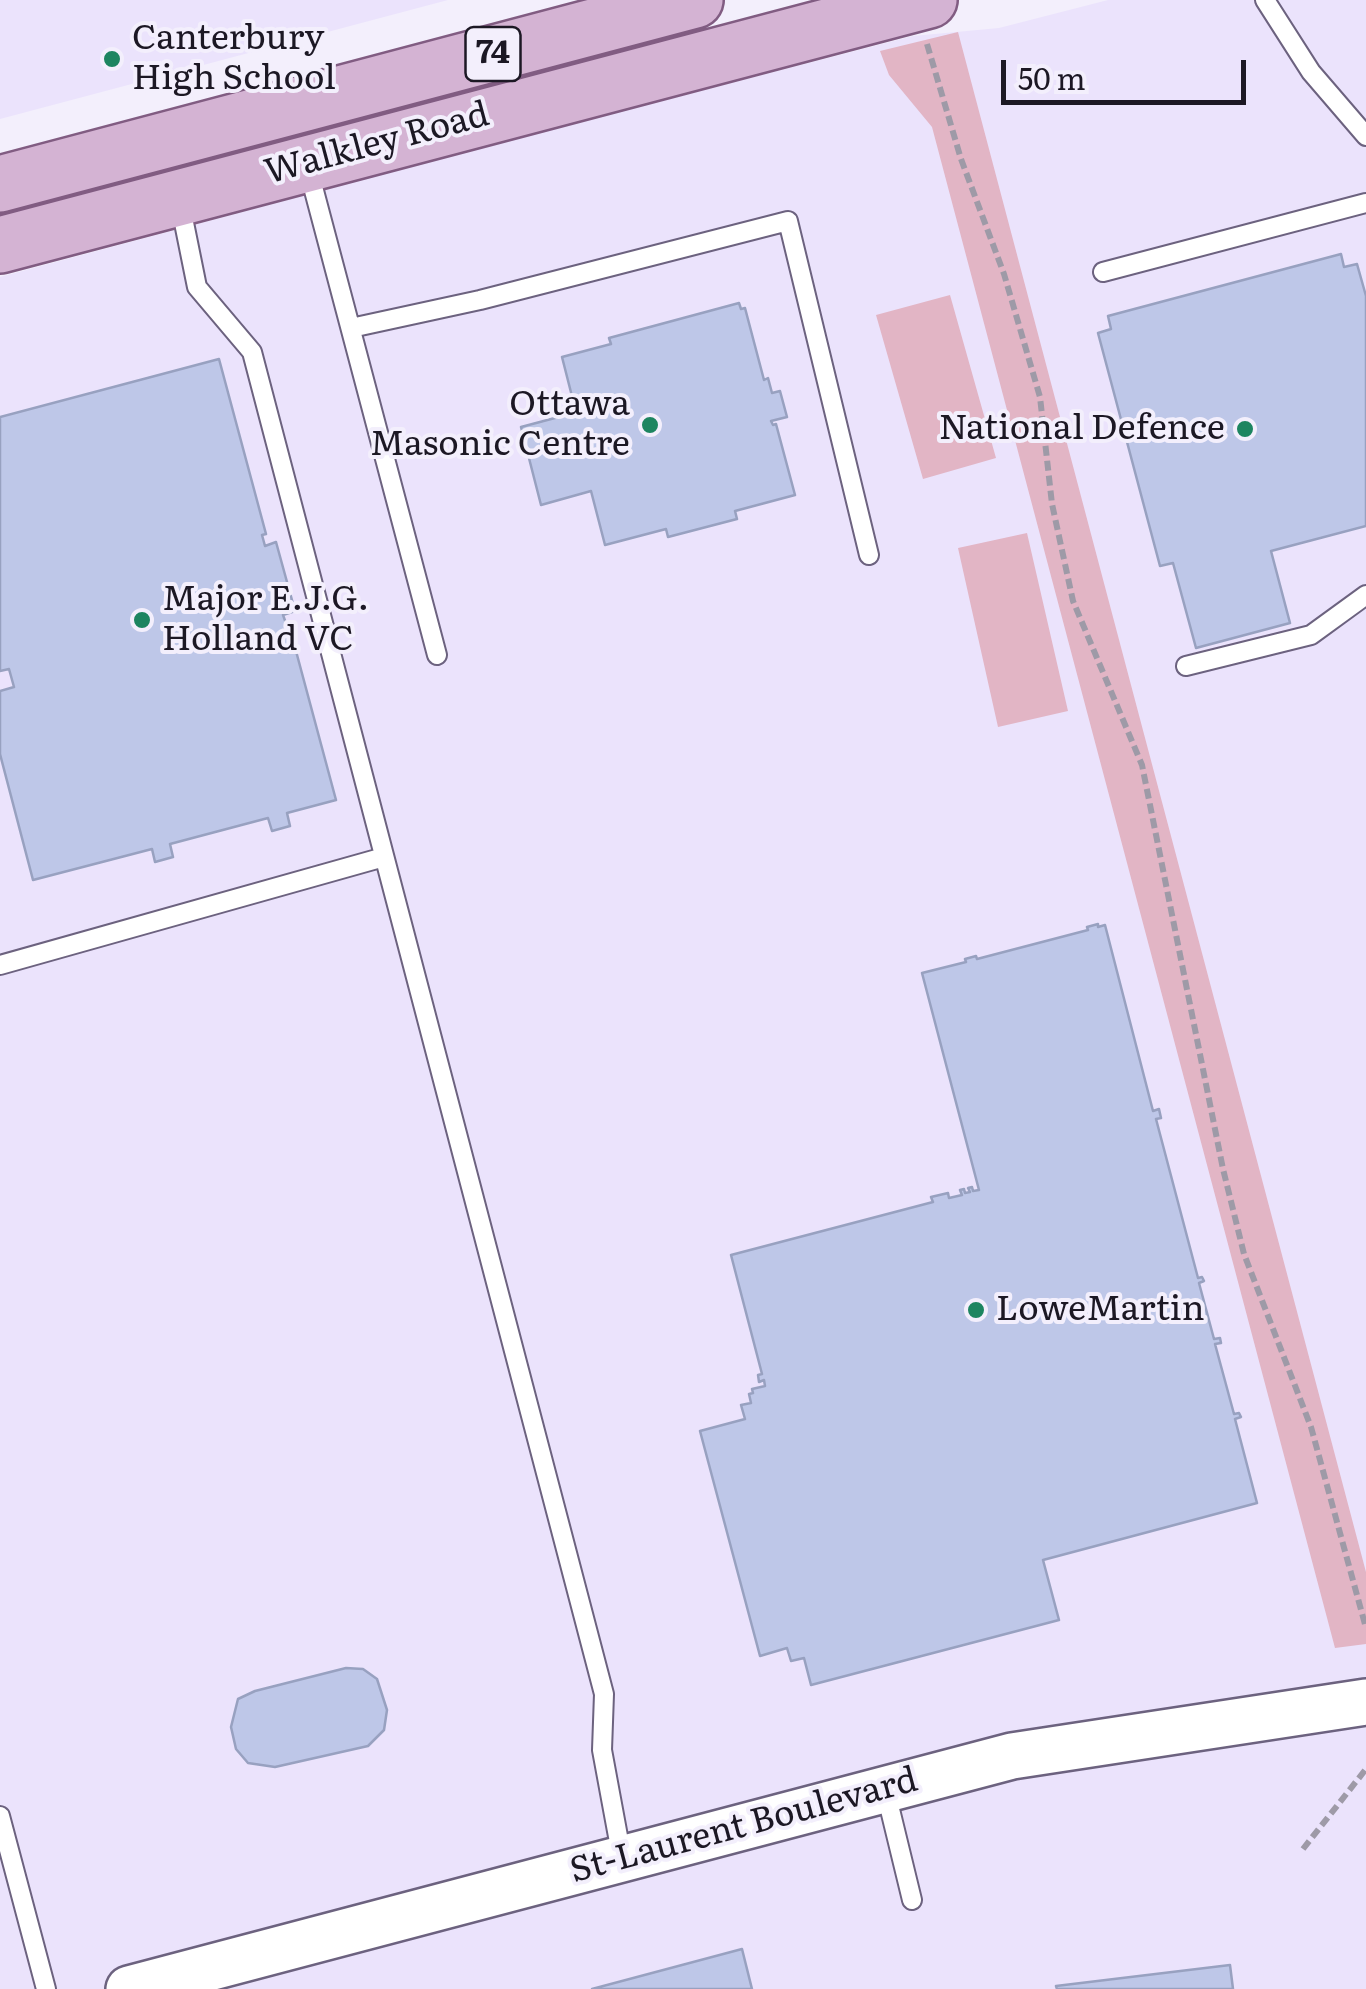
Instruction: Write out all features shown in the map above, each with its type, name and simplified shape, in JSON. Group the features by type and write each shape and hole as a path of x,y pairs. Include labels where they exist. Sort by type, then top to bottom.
{"main road":[{"name":"Walkley Road","path":"0,184 695,0"},
{"name":"Walkley Road","path":"0,244 922,2"},
{"path":"290,108 306,163"}],"street":[{"name":"St-Laurent Boulevard","path":"129,1989 1012,1756 1366,1702"}],"lane":[{"path":"1265,0 1310,72 1366,136"},
{"path":"306,163 438,655"},
{"path":"179,198 197,286 252,352 604,1694 602,1750 622,1859"},
{"path":"1103,272 1366,204"},
{"path":"351,328 480,300 788,221 869,555"},
{"path":"1186,666 1311,635 1366,595"},
{"path":"0,965 384,857"},
{"path":"885,1788 912,1900"},
{"path":"0,1816 46,1989"}],"path":[{"path":"922,2 960,158 1004,274 1040,397 1052,504 1073,600 1142,765 1223,1169 1244,1254 1311,1427 1366,1628"},
{"path":"1303,1848 1366,1769"}],"shaded area":[{"name":"Canterbury High School","path":"0,0 448,0 0,119"},
{"path":"1108,0 1366,0 1366,1989 0,1989 0,277 913,36 999,28"},
{"path":"958,32 1366,1572 1366,1644 1335,1648 932,127 889,75 880,51"},
{"path":"950,295 996,458 923,479 876,315"},
{"path":"1027,533 1068,711 998,727 958,548"}],"building":[{"name":"National Defence","path":"1341,254 1344,267 1357,264 1366,296 1366,526 1271,551 1290,623 1196,648 1173,563 1160,566 1098,333 1111,329 1108,316"},
{"name":"Ottawa Masonic Centre","path":"739,303 741,309 745,308 764,380 768,378 772,393 780,391 787,417 771,421 776,424 795,495 735,511 737,519 668,537 666,529 605,545 591,491 541,505 521,427 570,414 577,416 562,357 611,344 609,338"},
{"name":"Major E.J.G. Holland VC","path":"219,359 266,534 262,535 265,546 276,542 295,611 283,615 289,625 336,800 287,813 290,826 272,831 268,818 170,844 173,857 155,862 152,849 33,880 0,754 0,691 14,687 9,669 0,671 0,417"},
{"name":"LoweMartin","path":"1105,925 1153,1111 1159,1109 1161,1118 1156,1119 1198,1278 1204,1281 1199,1283 1214,1339 1220,1338 1221,1343 1215,1344 1234,1414 1241,1417 1235,1419 1257,1503 1043,1560 1059,1620 811,1685 804,1658 791,1661 787,1648 760,1656 700,1431 745,1419 741,1405 751,1403 752,1389 765,1386 764,1380 759,1382 758,1375 762,1374 731,1255 933,1202 931,1197 962,1195 960,1190 970,1192 968,1188 972,1187 973,1191 979,1190 922,973 1088,930 1087,927"},
{"path":"346,1668 363,1669 377,1679 387,1710 384,1730 368,1746 275,1767 248,1763 236,1749 231,1727 238,1699"},
{"path":"742,1949 752,1989 592,1989"},
{"path":"1230,1965 1233,1989 1056,1986"}],"place":[{"name":"Canterbury High School","path":"112,59"},
{"name":"Ottawa Masonic Centre","path":"650,425"},
{"name":"National Defence","path":"1245,429"},
{"name":"Major E.J.G. Holland VC","path":"142,620"},
{"name":"LoweMartin","path":"976,1310"}]}
